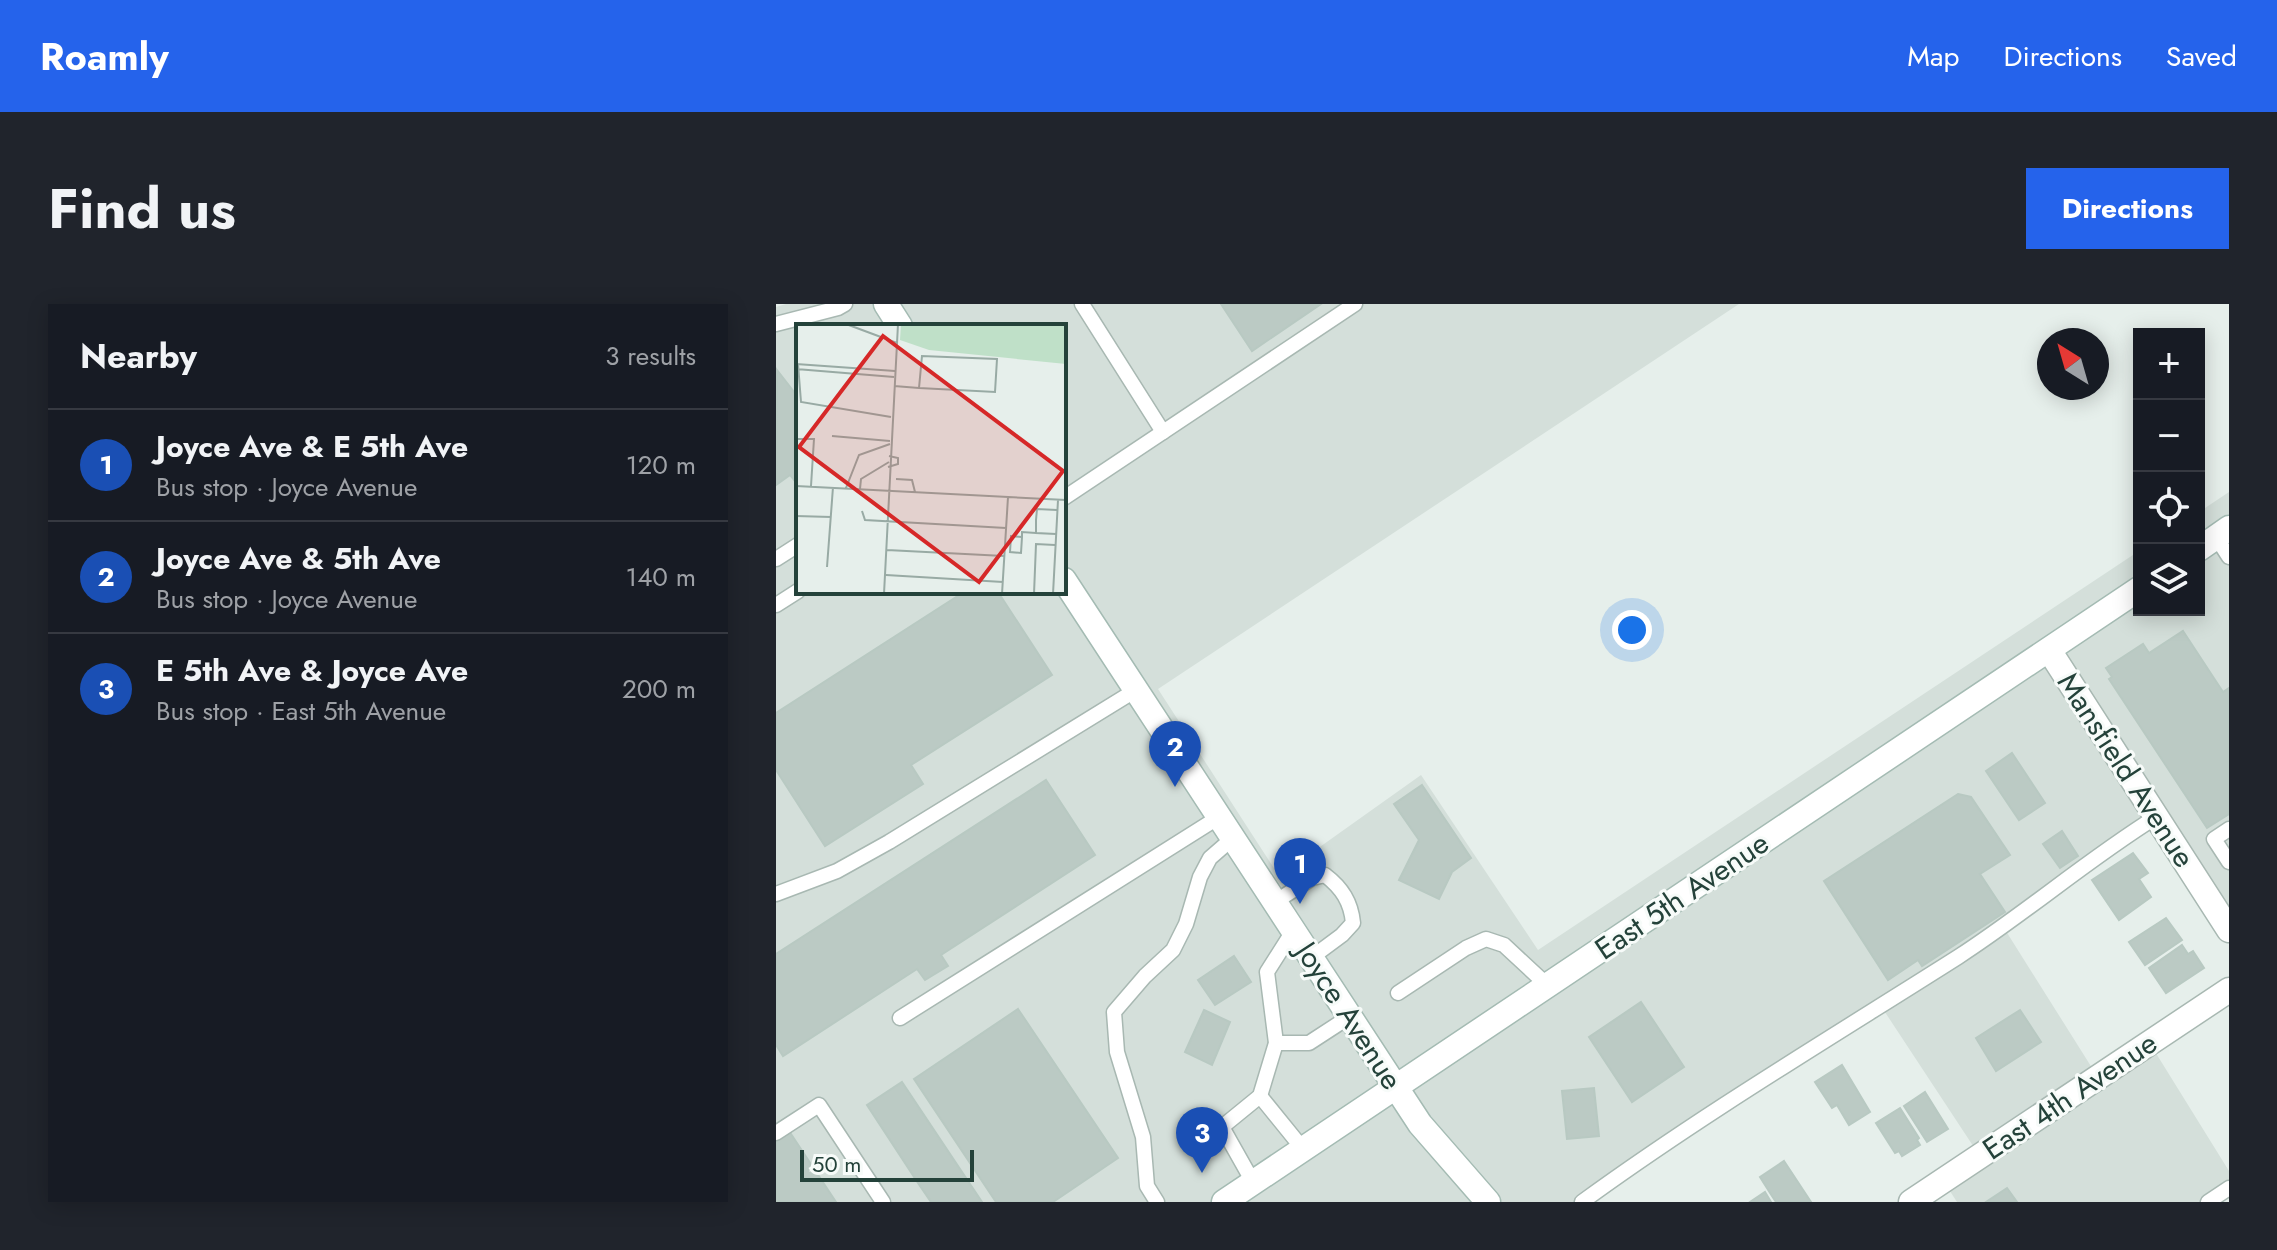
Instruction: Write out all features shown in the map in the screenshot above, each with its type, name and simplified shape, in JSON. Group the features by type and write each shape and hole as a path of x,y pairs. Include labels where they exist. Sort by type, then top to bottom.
{"street":[{"path":"886,304 899,324"},
{"name":"Joyce Avenue","path":"1066,583 1420,1124 1488,1202"},
{"name":"East 5th Avenue","path":"1224,1202 2133,593"},
{"name":"Mansfield Avenue","path":"2049,650 2229,930"},
{"name":"East 4th Avenue","path":"1911,1202 2229,990"}],"lane":[{"path":"776,324 845,304"},
{"path":"1082,304 1163,432"},
{"path":"1066,497 1355,304"},
{"path":"776,559 796,546"},
{"path":"776,605 796,592"},
{"path":"776,894 837,871 889,842 1136,690"},
{"path":"900,1018 1219,817"},
{"path":"1582,1202 1829,1035 1959,956 2156,817"},
{"path":"2229,829 2214,839 2229,862"},
{"path":"1157,1202 1147,1186 1143,1137 1117,1052 1114,1012 1173,950 1210,858 1233,838"},
{"path":"1275,902 1312,878 1325,875 1337,885 1352,907 1353,923 1311,958"},
{"path":"1253,1182 1222,1127 1260,1096 1276,1043 1267,972 1293,931"},
{"path":"1398,993 1466,948 1486,939 1504,945 1547,985"},
{"path":"1276,1043 1309,1043 1349,1017"},
{"path":"1260,1096 1303,1149"},
{"path":"776,1133 819,1105 883,1202"},
{"path":"2208,1202 2229,1188"}],"shaded area":[{"path":"786,304 1739,304 1158,689 1279,876 1421,775 1538,950 2133,555 2133,616 2205,616 2205,508 2229,492 2229,930 2158,820 1999,920 2099,1079 2149,1042 2229,1171 2229,1183 2201,1202 1957,1202 1946,1185 1983,1161 1877,1000 1574,1202 776,1202 776,307"}],"building":[{"path":"1221,304 1321,304 1252,351"},
{"path":"777,370 796,394 796,482 790,475 776,485"},
{"path":"961,594 999,594 1052,675 911,765 923,784 825,846 776,770 776,713"},
{"path":"2183,631 2223,692 2229,688 2229,814 2207,828 2109,679 2112,677 2106,668 2143,644 2149,653"},
{"path":"2012,753 2045,803 2019,820 1986,771"},
{"path":"1046,780 1095,855 941,955 948,966 925,980 917,969 783,1056 776,1045 776,954"},
{"path":"1422,785 1471,858 1452,872 1439,899 1399,880 1419,840 1394,804"},
{"path":"1958,794 1971,797 2010,855 1980,874 2005,912 1922,966 1918,960 1888,980 1824,881"},
{"path":"2062,831 2078,856 2060,868 2043,844"},
{"path":"2133,853 2148,873 2139,879 2151,897 2119,920 2092,880"},
{"path":"2166,918 2182,940 2145,965 2129,942"},
{"path":"2182,945 2188,954 2193,951 2204,968 2166,993 2149,968"},
{"path":"1234,956 1251,982 1215,1005 1198,980"},
{"path":"1641,1002 1684,1067 1632,1102 1589,1037"},
{"path":"1018,1009 1118,1158 1053,1202 996,1202 914,1079"},
{"path":"1204,1010 1230,1022 1212,1065 1185,1052"},
{"path":"2020,1010 2041,1042 1996,1071 1976,1038"},
{"path":"1842,1065 1870,1112 1849,1125 1837,1105 1832,1108 1815,1082"},
{"path":"902,1082 982,1202 931,1202 918,1183 867,1105"},
{"path":"1594,1088 1599,1136 1567,1139 1562,1091"},
{"path":"1925,1092 1948,1129 1927,1142 1904,1106"},
{"path":"1900,1108 1919,1138 1920,1145 1902,1156 1899,1151 1895,1153 1876,1123"},
{"path":"789,1131 836,1202 776,1202 776,1140"},
{"path":"1784,1161 1811,1202 1776,1202 1772,1196 1760,1177"},
{"path":"2007,1188 2017,1202 1986,1202"},
{"path":"1765,1192 1771,1202 1750,1202"}],"place":[{"name":"Joyce Ave & 5th Ave","path":"1175,787"},
{"name":"Joyce Ave & E 5th Ave","path":"1300,904"},
{"name":"E 5th Ave & Joyce Ave","path":"1202,1173"}]}
